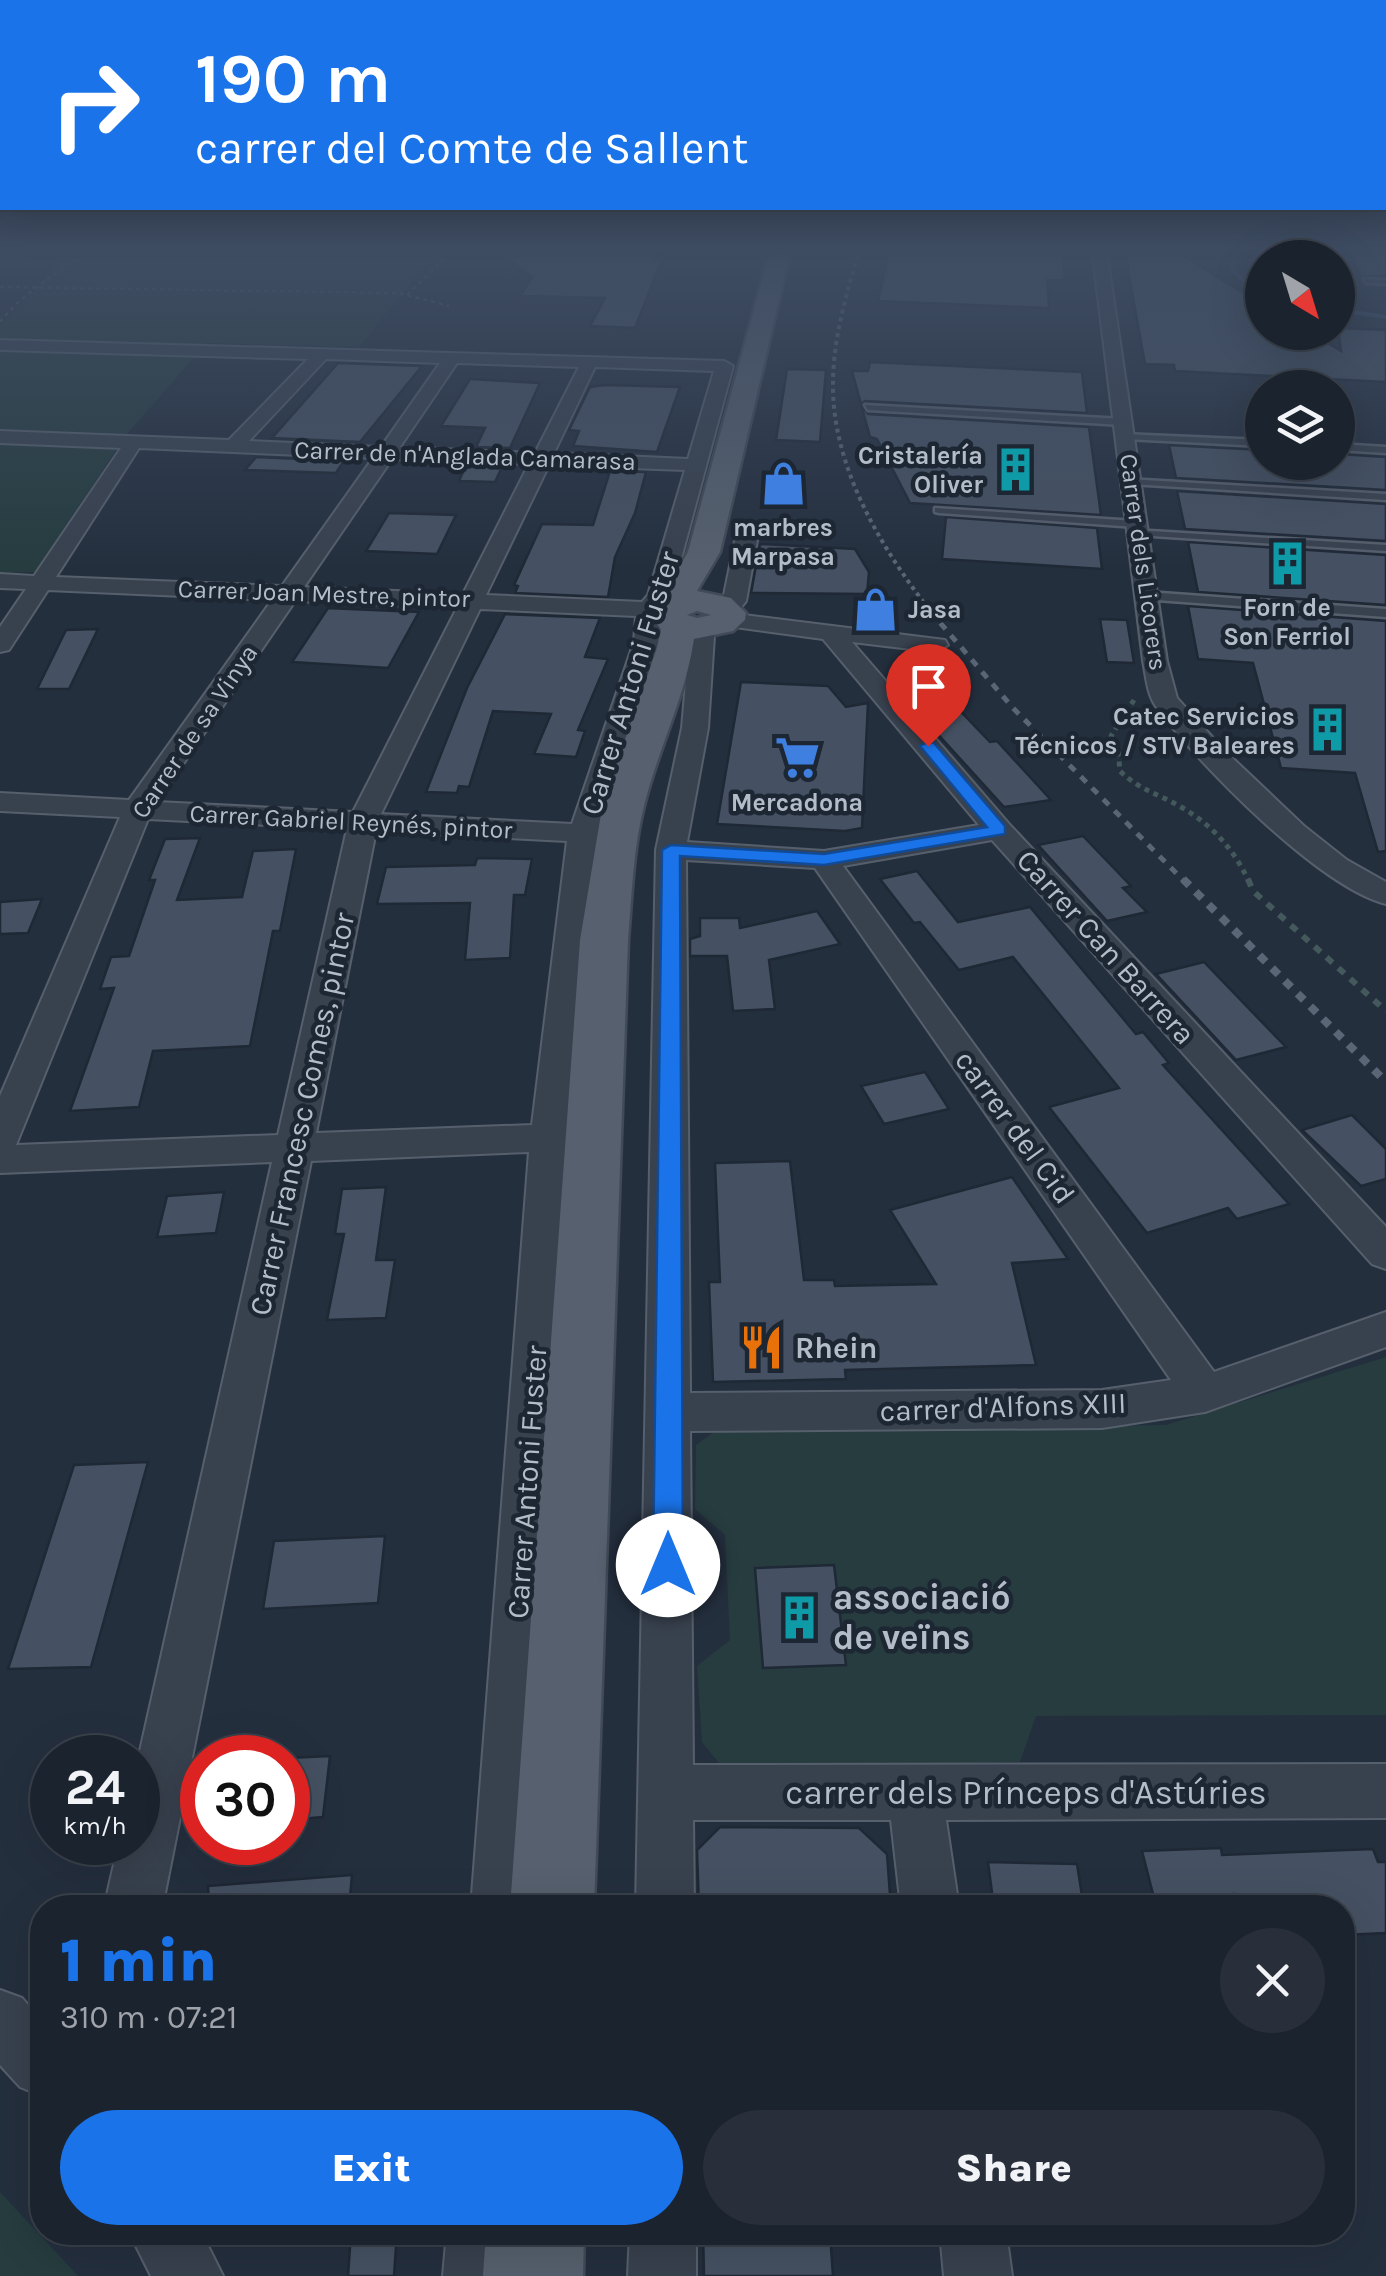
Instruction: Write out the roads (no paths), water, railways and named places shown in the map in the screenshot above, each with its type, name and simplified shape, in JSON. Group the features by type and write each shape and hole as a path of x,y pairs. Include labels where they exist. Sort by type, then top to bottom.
{"main road":[{"path":"553,1895 604,940 623,807 654,707 688,664 708,585 704,552 753,354"},
{"path":"533,2276 534,2245"}],"street":[{"path":"235,445 322,354"},
{"name":"Carrer Antoni Fuster","path":"362,354 724,366 659,596 699,618"},
{"name":"Carrer dels Licorers","path":"1114,354 1147,596 1166,700 1214,756 1294,832 1336,866 1386,895"},
{"name":"Carrer de sa Vinya","path":"0,1140 137,810 453,357"},
{"name":"Carrer Francesc Comes, pintor","path":"136,1895 364,818 590,361"},
{"name":"Carrer de n'Anglada Camarasa","path":"0,436 696,465"},
{"path":"0,645 134,442"},
{"path":"665,1895 671,850 695,728 699,618 734,602 746,541"},
{"name":"Carrer Joan Mestre, pintor","path":"0,582 472,599 699,618 936,645"},
{"name":"Carrer Antoni Fuster","path":"501,1895 549,1138 583,833 646,642 699,618"},
{"name":"Carrer Can Barrera","path":"833,635 999,830 1386,1253"},
{"name":"Carrer Gabriel Reynés, pintor","path":"0,802 364,818 583,833"},
{"path":"671,850 824,860 999,830"},
{"name":"carrer del Cid","path":"824,860 1205,1394"},
{"path":"0,1159 549,1138"},
{"name":"carrer d'Alfons XIII","path":"669,1412 1102,1409 1205,1394 1386,1330"},
{"name":"carrer dels Prínceps d'Astúries","path":"666,1794 1386,1791"},
{"path":"915,1792 928,1895"},
{"path":"0,2020 30,2052"},
{"path":"170,2245 190,2276"},
{"path":"477,2276 479,2245"},
{"path":"662,2276 663,2245"},
{"path":"974,2245 978,2276"}],"lane":[{"path":"868,407 1245,441"},
{"path":"1355,448 1386,450"},
{"path":"1131,481 1386,498"},
{"path":"939,510 1386,548"},
{"path":"1147,596 1386,613"}],"railway":[{"path":"835,354 835,415 851,476 878,535 932,613"},
{"path":"930,611 1013,708 1185,882"},
{"path":"1183,879 1386,1082"}],"place":[{"name":"Cristalería Oliver","path":"1016,469"},
{"name":"marbres Marpasa","path":"783,483"},
{"name":"Forn de Son Ferriol","path":"1287,563"},
{"name":"Jasa","path":"875,609"},
{"name":"Catec Servicios Técnicos / STV Baleares","path":"1328,730"},
{"name":"Mercadona","path":"797,758"},
{"name":"Rhein","path":"762,1348"},
{"name":"associació de veïns","path":"800,1617"}]}
